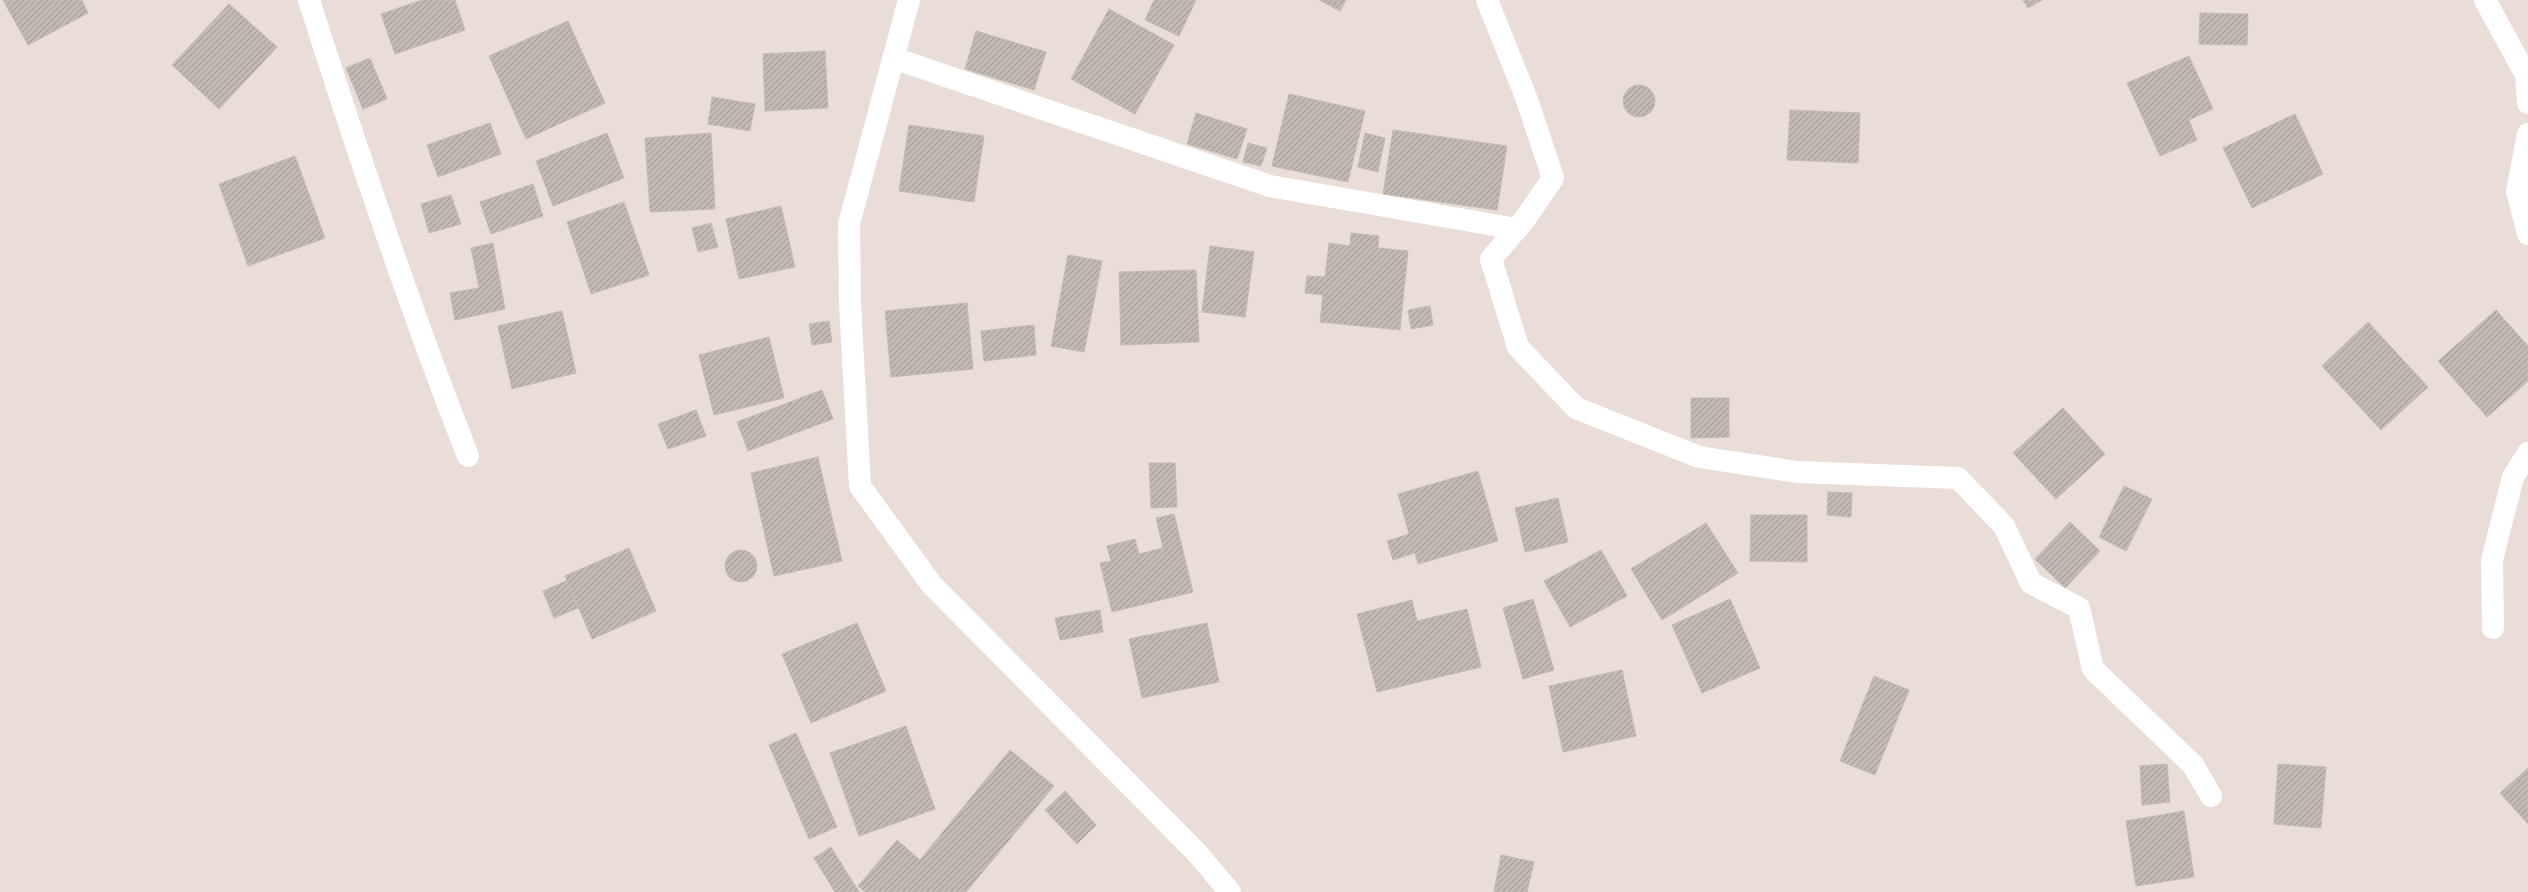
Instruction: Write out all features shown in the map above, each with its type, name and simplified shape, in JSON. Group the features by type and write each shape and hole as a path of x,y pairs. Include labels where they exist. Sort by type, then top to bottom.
{"street":[{"path":"309,0 350,131 426,349 468,456"},
{"path":"909,0 849,224 850,304 860,486 932,585 1197,853 1230,892"},
{"path":"1487,0 1526,97 1553,178 1516,229 1491,259 1518,347 1576,408 1699,457 1797,472 1958,478 2004,526 2031,583 2079,608 2093,669 2193,765 2211,796"},
{"path":"2485,0 2526,75 2528,103"},
{"path":"893,58 1270,186 1516,229"},
{"path":"2528,134 2517,191 2528,234"},
{"path":"2493,628 2492,560 2513,476 2528,453"}],"building":[{"path":"3,0 82,0 88,13 28,45"},
{"path":"422,0 455,0 465,30 395,54 381,14"},
{"path":"1154,0 1196,0 1179,36 1145,20"},
{"path":"1319,0 1346,0 1340,11"},
{"path":"2023,0 2042,0 2028,8"},
{"path":"229,4 277,47 219,109 172,65"},
{"path":"1109,9 1174,45 1135,114 1071,79"},
{"path":"2200,13 2248,14 2247,45 2199,44"},
{"path":"568,21 605,103 526,139 489,56"},
{"path":"976,31 1046,52 1034,90 965,69"},
{"path":"825,51 828,108 765,111 763,54"},
{"path":"2189,56 2213,109 2189,120 2197,140 2160,156 2127,83"},
{"path":"370,58 387,99 363,109 346,68"},
{"path":"1636,85 1642,85 1652,92 1655,101 1654,107 1648,114 1642,117 1636,117 1626,110 1623,104 1623,98 1630,88"},
{"path":"1289,94 1365,111 1348,182 1272,166"},
{"path":"712,97 755,104 750,131 708,124"},
{"path":"1790,110 1860,113 1858,163 1787,160"},
{"path":"1196,113 1247,129 1237,159 1187,144"},
{"path":"2295,114 2323,174 2252,208 2223,148"},
{"path":"490,123 501,154 438,177 427,145"},
{"path":"909,125 984,136 974,202 899,191"},
{"path":"1393,130 1507,146 1497,210 1383,194"},
{"path":"607,133 624,178 553,206 536,161"},
{"path":"711,133 715,209 650,212 645,138"},
{"path":"1365,133 1385,138 1378,172 1358,167"},
{"path":"1248,143 1267,148 1261,166 1243,162"},
{"path":"295,156 325,238 248,266 219,184"},
{"path":"533,184 543,216 491,234 480,202"},
{"path":"451,195 461,224 429,233 421,204"},
{"path":"624,202 649,275 591,294 567,222"},
{"path":"781,206 795,267 739,279 726,219"},
{"path":"711,223 718,247 698,252 692,228"},
{"path":"1351,233 1379,236 1378,248 1408,251 1400,330 1320,322 1323,295 1305,293 1307,276 1325,277 1329,243 1350,246"},
{"path":"493,243 505,309 455,320 450,293 479,288 471,248"},
{"path":"1210,246 1254,252 1245,317 1202,312"},
{"path":"1068,255 1102,261 1084,352 1051,346"},
{"path":"1196,270 1199,342 1121,345 1119,272"},
{"path":"967,303 973,369 891,377 885,311"},
{"path":"1430,306 1433,325 1411,329 1408,310"},
{"path":"2496,310 2528,346 2528,381 2487,417 2438,361"},
{"path":"562,311 576,373 512,389 498,326"},
{"path":"829,321 832,342 812,345 809,324"},
{"path":"2368,322 2428,387 2381,430 2322,366"},
{"path":"1034,325 1036,355 984,361 981,331"},
{"path":"769,337 784,398 714,415 699,355"},
{"path":"822,390 833,419 748,451 737,422"},
{"path":"1691,398 1729,398 1729,437 1691,438"},
{"path":"2063,408 2105,454 2056,499 2013,453"},
{"path":"696,410 706,436 668,449 658,424"},
{"path":"818,457 842,561 774,576 751,473"},
{"path":"1149,463 1175,463 1177,507 1151,508"},
{"path":"1478,471 1498,541 1418,564 1415,553 1393,560 1387,541 1409,534 1398,494"},
{"path":"2124,486 2152,499 2126,551 2099,537"},
{"path":"1828,492 1852,493 1851,517 1827,515"},
{"path":"1558,498 1568,542 1525,552 1515,508"},
{"path":"1174,514 1193,592 1112,612 1100,563 1111,561 1107,546 1135,539 1139,554 1163,548 1156,518"},
{"path":"1751,515 1807,515 1807,562 1750,561"},
{"path":"2070,522 2100,551 2065,588 2035,559"},
{"path":"1706,523 1738,573 1662,620 1631,569"},
{"path":"629,548 656,611 592,639 565,576"},
{"path":"738,550 744,550 754,557 757,566 756,572 750,579 744,582 738,582 728,575 725,569 725,563 732,553"},
{"path":"1601,550 1627,596 1570,627 1544,581"},
{"path":"566,581 578,608 554,618 543,591"},
{"path":"1533,599 1554,670 1523,679 1503,608"},
{"path":"1730,599 1760,668 1702,693 1672,625"},
{"path":"1412,600 1417,621 1467,609 1481,667 1377,692 1357,614"},
{"path":"1100,610 1103,632 1060,640 1055,618"},
{"path":"857,623 886,691 811,723 782,654"},
{"path":"1207,623 1219,682 1142,698 1129,639"},
{"path":"1622,670 1636,736 1563,752 1549,686"},
{"path":"1874,676 1909,690 1875,775 1840,761"},
{"path":"906,726 935,809 859,836 830,753"},
{"path":"796,733 837,827 809,839 769,745"},
{"path":"1010,750 1054,786 966,892 865,892 858,886 897,840 920,860"},
{"path":"2167,764 2170,802 2142,805 2140,766"},
{"path":"2278,764 2326,767 2321,828 2274,824"},
{"path":"2528,768 2528,824 2500,793"},
{"path":"1065,791 1096,825 1077,844 1045,810"},
{"path":"2184,811 2194,877 2136,886 2126,821"},
{"path":"831,847 859,892 835,892 814,858"},
{"path":"1501,855 1534,862 1527,892 1494,892"}]}
